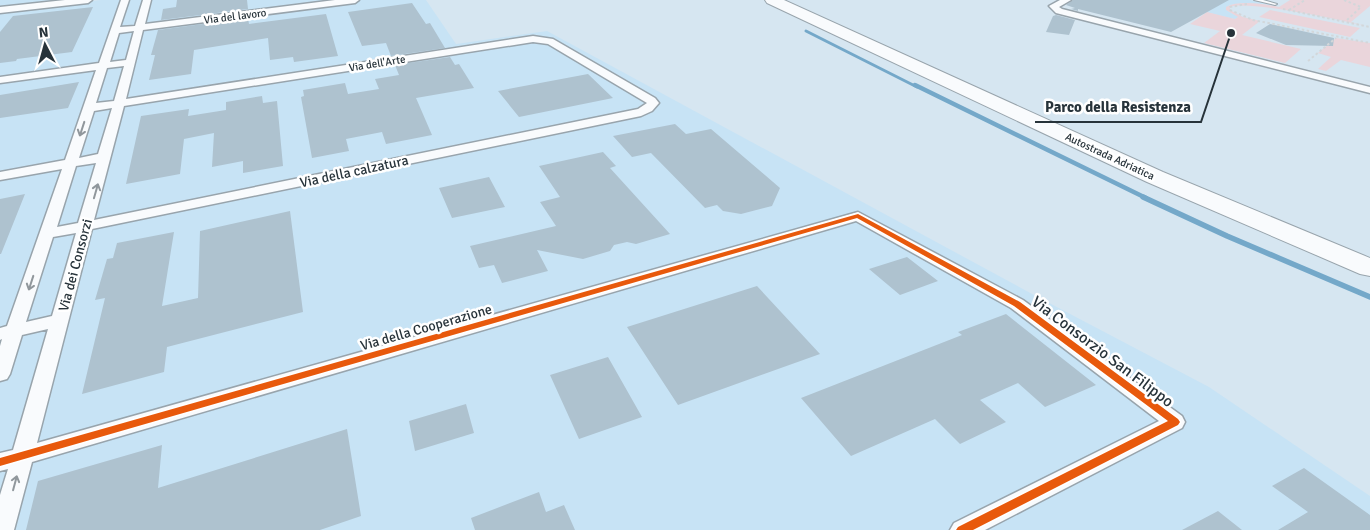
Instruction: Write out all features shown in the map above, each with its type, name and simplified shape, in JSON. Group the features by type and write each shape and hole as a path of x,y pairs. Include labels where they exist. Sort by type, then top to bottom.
{"highway":[{"name":"Autostrada Adriatica","path":"772,0 1155,177 1370,268"},
{"name":"Autostrada Adriatica","path":"790,0 1178,173 1370,252"}],"street":[{"path":"0,10 88,0"},
{"path":"0,374 8,332 47,234 126,0"},
{"name":"Via dei Consorzi","path":"2,530 147,0"},
{"name":"Via del lavoro","path":"115,32 356,0"},
{"path":"1068,0 1053,6 1054,8 1126,28 1370,90"},
{"name":"Via dell'Arte","path":"89,108 533,39 550,41 651,100"},
{"path":"0,80 130,62"},
{"name":"Via della calzatura","path":"47,234 641,112 652,107 651,100"},
{"path":"0,176 105,157"},
{"name":"Via della Cooperazione","path":"0,462 858,216"},
{"name":"Via Consorzio San Filippo","path":"858,216 1017,304 1175,422 962,530"},
{"path":"8,332 61,320"}],"lane":[{"path":"1256,0 1275,4"}],"path":[{"path":"1289,10 1305,0"},
{"path":"1344,0 1361,7 1345,22"},
{"path":"1250,4 1233,5 1230,10 1248,18 1336,38 1370,43"},
{"path":"1281,8 1370,27"},
{"path":"1318,53 1336,38"}],"shaded area":[{"path":"0,0 55,0 49,6 101,0 426,0 456,44 547,31 1034,295 1209,387 1370,496 1370,530 0,530"},
{"path":"1153,0 1250,0 1281,6 1245,3 1229,5 1231,13 1239,17 1235,19"},
{"path":"1290,0 1370,0 1370,6 1351,22 1370,27 1320,16 1256,6 1230,7 1230,10 1243,17 1260,21 1242,35 1301,49 1285,63 1204,43 1220,31 1190,24 1207,12 1235,19 1238,17 1226,10 1226,7 1231,5 1252,3 1279,7"},
{"path":"1270,10 1360,28 1350,37 1259,17"},
{"path":"1336,38 1370,43 1370,67 1341,60 1326,71 1318,69 1331,57 1318,53"}],"building":[{"path":"177,0 247,0 248,9 161,20 163,9 176,7"},
{"path":"1073,0 1229,0 1171,32 1078,9 1078,11 1071,9 1075,8 1066,5"},
{"path":"412,3 426,24 430,23 445,48 391,56 386,43 362,46 348,12"},
{"path":"93,7 72,52 0,63 0,32 13,16"},
{"path":"326,14 338,56 294,62 293,57 270,60 268,38 194,50 191,74 149,80 155,55 151,55 158,30 248,18 249,24"},
{"path":"1056,15 1075,20 1069,35 1046,32 1053,16"},
{"path":"1270,24 1334,38 1333,46 1286,45 1256,33"},
{"path":"450,57 455,65 459,64 474,88 416,98 432,135 386,144 382,132 346,139 349,151 312,158 301,97 304,96 303,90 345,83 348,94 379,89 375,79 399,75 395,65"},
{"path":"588,74 613,98 519,117 498,91"},
{"path":"79,82 68,108 0,118 0,95"},
{"path":"262,96 263,103 277,101 283,166 243,173 243,161 212,167 214,133 184,139 180,174 126,184 141,116 189,109 188,116 226,110 226,102"},
{"path":"675,124 686,134 711,129 780,188 772,206 741,214 723,211 717,205 705,208 651,153 632,157 613,136"},
{"path":"603,152 616,166 610,168 670,234 636,244 627,242 614,245 610,251 583,259 537,250 548,271 502,283 494,265 479,268 470,246 556,226 540,202 560,197 539,166"},
{"path":"489,177 505,207 452,218 439,188"},
{"path":"25,194 1,254 0,254 0,199"},
{"path":"290,211 303,312 167,347 164,372 82,394 105,298 95,300 107,259 113,258 117,243 174,232 162,306 198,298 200,231"},
{"path":"907,257 938,281 900,295 869,269"},
{"path":"757,286 820,354 678,405 627,327"},
{"path":"1006,314 1096,385 1045,407 1018,383 980,400 1006,422 960,444 935,419 851,456 801,398 962,335 958,332"},
{"path":"608,357 642,417 579,439 550,375"},
{"path":"466,404 474,433 415,451 409,421"},
{"path":"347,429 361,516 320,530 26,530 38,481 162,445 158,488"},
{"path":"1304,468 1370,515 1370,530 1278,530 1308,512 1272,486"},
{"path":"539,492 546,512 564,505 575,530 475,530 471,518"},
{"path":"1218,511 1242,530 1182,530"}],"waterway":[{"path":"806,31 917,87"},
{"path":"915,85 1146,198"},
{"path":"1143,197 1227,236 1370,297"}],"cycle path":[{"path":"0,462 858,216 1017,304 1175,422 962,530"}],"place":[{"name":"Parco della Resistenza","path":"1231,33"}]}
